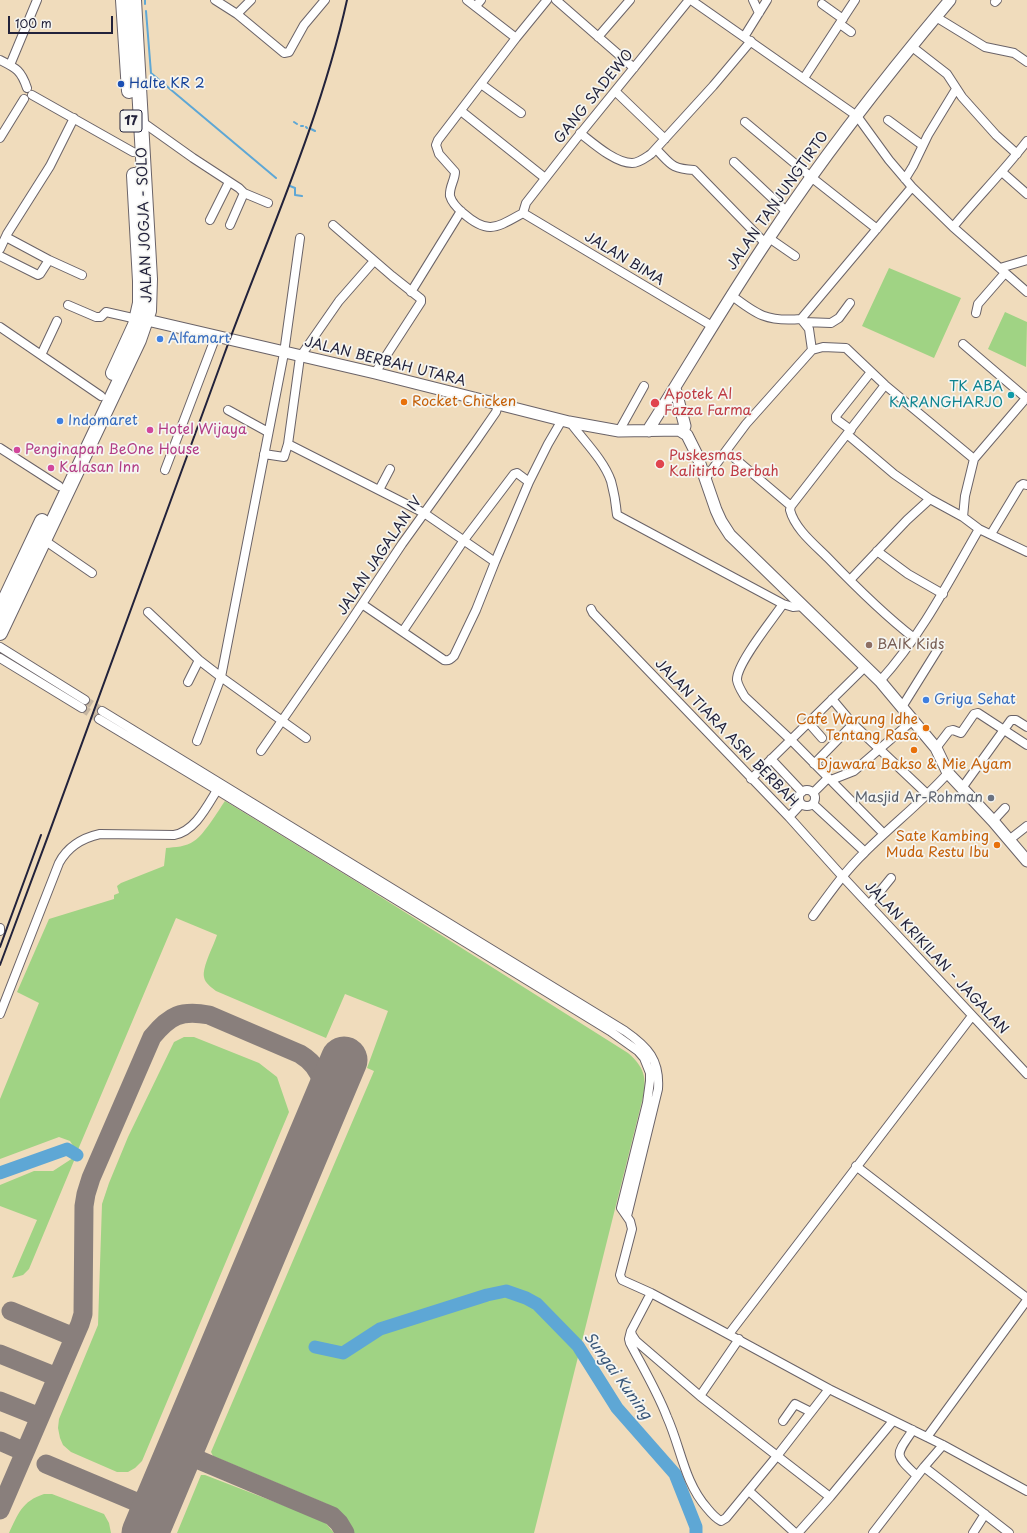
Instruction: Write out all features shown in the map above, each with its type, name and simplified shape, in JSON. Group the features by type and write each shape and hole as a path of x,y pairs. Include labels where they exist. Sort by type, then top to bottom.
{"highway":[{"name":"JALAN JOGJA - SOLO","path":"0,633 139,340 142,319 150,300 141,121 129,4"},
{"name":"JALAN JOGJA - SOLO","path":"0,610 131,333 142,319 133,152 129,4"}],"main road":[{"name":"JALAN TANJUNGTIRTO","path":"649,431 650,427 731,295 767,240 811,177 857,116 911,46 950,0"},
{"name":"JALAN BERBAH UTARA","path":"142,319 300,357 375,373 498,405 567,421 619,431 675,430 683,432"},
{"path":"675,388 685,426 683,432 687,435 697,455 711,497 721,521 730,535 880,681 936,748 948,773 993,821 1027,861"}],"street":[{"path":"10,65 37,0"},
{"path":"215,0 237,14 284,53 289,52 304,25 325,0"},
{"path":"237,14 251,0"},
{"path":"467,0 478,3 516,38"},
{"path":"523,213 504,224 491,228 479,224 461,211 453,203 450,194 455,172 439,154 436,145 516,38 547,0"},
{"path":"556,0 634,68"},
{"path":"598,36 630,0"},
{"path":"690,0 857,116 912,187 953,227 1027,292"},
{"name":"GANG SADEWO","path":"523,213 526,203 580,133 690,0"},
{"path":"753,0 759,13"},
{"path":"580,133 612,156 622,161 632,163 640,161 651,154 713,86 748,39 759,13 767,0"},
{"path":"804,78 855,0"},
{"path":"822,4 851,32"},
{"path":"936,17 985,47 1007,50 1027,62"},
{"path":"911,46 947,74 956,89 996,135 1017,154"},
{"path":"0,60 22,73 27,88 31,90 32,95 133,152"},
{"path":"481,84 521,113"},
{"path":"24,99 21,92 27,88"},
{"path":"905,178 956,89"},
{"path":"615,91 665,139"},
{"path":"1,133 24,99 30,98 32,95"},
{"path":"461,111 545,178"},
{"path":"0,249 50,166 74,118"},
{"path":"888,120 922,146"},
{"path":"141,121 239,188 244,193 268,203"},
{"path":"745,122 877,229"},
{"path":"953,227 1002,172 1027,141"},
{"path":"656,149 672,166 680,169 694,170 767,240 795,256"},
{"path":"734,162 787,212"},
{"path":"1002,172 1027,194"},
{"path":"210,220 229,182"},
{"path":"802,320 912,187"},
{"path":"230,225 244,193"},
{"path":"411,292 461,211"},
{"name":"JALAN BIMA","path":"523,213 712,326"},
{"path":"333,225 374,261 420,298 421,302 375,373"},
{"path":"6,237 49,260 82,275"},
{"path":"197,741 221,678 284,353 300,238"},
{"path":"0,256 38,275 49,260"},
{"path":"976,313 978,304 1003,271 1027,260"},
{"path":"264,454 284,457 288,444 300,357 339,301 374,261"},
{"path":"731,295 764,317 831,323 836,321 850,303"},
{"path":"68,305 96,317 101,317 106,312 142,319"},
{"path":"802,320 809,329 812,350"},
{"path":"41,355 57,321"},
{"path":"0,327 101,396"},
{"path":"165,470 216,336"},
{"path":"963,344 1026,398 974,460 965,496 963,518"},
{"path":"705,479 746,424 812,350 823,347 846,348 885,385 974,460"},
{"path":"871,372 836,416 836,419 894,474 930,499 979,529 1027,552"},
{"path":"885,385 791,506 791,513 797,524 850,580 892,621 914,638"},
{"path":"619,431 644,386"},
{"name":"JALAN JAGALAN IV","path":"261,751 402,544 492,418 498,405"},
{"path":"228,410 268,432"},
{"path":"362,604 444,660 451,659 454,656 476,610 529,482 548,444 560,425 567,421 573,426 601,462 610,480 615,498 617,515 783,604 798,607 803,606"},
{"path":"288,444 424,513 495,562"},
{"path":"0,448 59,486"},
{"path":"726,451 791,506"},
{"path":"379,490 390,469"},
{"path":"403,631 464,540 514,474 520,474 529,482"},
{"path":"991,534 1020,486 1023,484 1027,485"},
{"path":"850,580 907,520 930,499"},
{"path":"880,681 914,638 943,594 979,529"},
{"path":"44,540 92,573"},
{"path":"877,551 908,574 943,594"},
{"path":"783,604 741,666 737,681 745,697 791,740 884,834"},
{"name":"JALAN TIARA ASRI BERBAH","path":"590,609 789,817 842,876"},
{"path":"148,612 199,660 221,678 306,738"},
{"path":"902,707 940,646"},
{"path":"0,647 85,700"},
{"path":"0,658 82,708"},
{"path":"188,682 199,660"},
{"path":"751,779 866,666"},
{"path":"832,699 853,724 928,795"},
{"path":"102,711 220,786 360,879 610,1031 633,1047 644,1058 650,1073 649,1090 621,1208 631,1223 632,1229 620,1277 622,1280 651,1293 739,1339 829,1389 943,1445 1027,1491"},
{"path":"936,748 949,730 962,733 975,713 978,713 1027,745"},
{"path":"99,719 220,786 368,873 625,1031 644,1046 649,1052 657,1069 659,1079 658,1089 627,1216"},
{"path":"962,788 1012,720 1014,719 1027,727"},
{"path":"813,793 830,779 854,771 912,721"},
{"path":"808,722 822,738"},
{"path":"814,764 853,724"},
{"path":"771,759 802,792"},
{"path":"812,916 842,876 884,834 928,795 948,773"},
{"path":"0,1014 63,855 84,838 100,834 180,834 196,822 220,786"},
{"path":"808,790 813,793 815,798 813,804 806,807 801,804 799,798 802,792 808,790"},
{"path":"789,817 801,804"},
{"path":"813,804 865,852"},
{"path":"993,821 1005,808"},
{"path":"1009,840 1027,826"},
{"path":"360,879 368,873"},
{"name":"JALAN KRIKILAN - JAGALAN","path":"842,876 1027,1074"},
{"path":"870,905 890,878"},
{"path":"729,1334 972,1016"},
{"path":"856,1166 1027,1299 927,1437"},
{"path":"651,1293 631,1331 629,1338 630,1343 668,1418 694,1490 700,1500 718,1520 721,1521 726,1518 749,1491 829,1389"},
{"path":"631,1331 636,1341 642,1348 700,1396 830,1497"},
{"path":"700,1396 739,1339"},
{"path":"783,1421 795,1404 811,1412"},
{"path":"749,1491 796,1533 830,1497 893,1421"},
{"path":"913,1430 901,1447 899,1454 900,1460 917,1476"},
{"path":"873,1533 943,1445"},
{"path":"924,1467 1009,1533"},
{"path":"973,1533 985,1514"}],"green space":[{"path":"889,268 961,298 934,358 862,326"},
{"path":"1005,312 1027,322 1026,367 988,349"},
{"path":"225,801 357,882 628,1053 641,1068 645,1084 643,1097 534,1533 351,1533 342,1517 327,1504 213,1456 211,1452 374,1071 367,1068 388,1011 345,994 326,1038 216,991 208,985 204,977 204,973 206,962 217,935 176,918 77,1152 70,1141 59,1137 0,1159 0,1099 39,1003 17,992 49,919 114,899 114,895 119,893 117,886 121,883 164,866 166,848 188,844 198,838"},
{"path":"184,1037 194,1037 259,1063 277,1077 289,1112 142,1461 128,1472 117,1472 71,1452 63,1445 58,1428 59,1419 98,1325 102,1204 128,1137 174,1042"},
{"path":"76,1156 29,1269 23,1275 12,1278 37,1220 0,1206 0,1185 34,1171 53,1171"},
{"path":"201,1475 205,1475 324,1521 334,1533 177,1533"},
{"path":"44,1494 52,1494 104,1514 109,1523 111,1533 9,1533 18,1514 26,1504"}],"waterway":[{"path":"146,11 151,73 276,178"},
{"path":"311,129 315,131"},
{"path":"290,186 295,188 295,195 302,196"},
{"name":"Sungai Kuning","path":"0,1173 67,1149 77,1155"},
{"name":"Sungai Kuning","path":"315,1347 343,1353 380,1329 487,1295 506,1291 526,1298 537,1304 578,1346 617,1408 675,1474 696,1527 696,1533"}],"taxiway":[{"path":"0,1510 80,1324 83,1314 84,1206 86,1194 91,1178 152,1037 165,1024 177,1016 191,1013 209,1015 300,1054 315,1067 322,1082 323,1100 319,1119"},
{"path":"11,1311 74,1337"},
{"path":"0,1354 57,1377"},
{"path":"0,1401 40,1417"},
{"path":"187,1434 189,1448 199,1460 332,1516 339,1523 345,1533"},
{"path":"0,1441 25,1452"},
{"path":"172,1469 184,1461 191,1459 199,1460"},
{"path":"46,1464 134,1501 141,1506 145,1512 148,1527"},
{"path":"134,1501 143,1502 150,1500 156,1497 163,1490"}],"runway":[{"path":"145,1533 344,1060"}],"tunnel":[{"path":"85,700 102,711"},
{"path":"82,708 99,719"}],"railway":[{"path":"0,965 224,355 308,135 336,45 347,0"},
{"path":"0,947 41,835"}],"place":[{"name":"Halte KR 2","path":"121,84"},
{"name":"Alfamart","path":"160,339"},
{"name":"TK ABA KARANGHARJO","path":"1011,395"},
{"name":"Rocket Chicken","path":"404,402"},
{"name":"Apotek Al Fazza Farma","path":"655,403"},
{"name":"Indomaret","path":"60,421"},
{"name":"Hotel Wijaya","path":"150,430"},
{"name":"Penginapan BeOne House","path":"17,450"},
{"name":"Puskesmas Kalitirto Berbah","path":"660,464"},
{"name":"Kalasan Inn","path":"51,468"},
{"name":"BAIK Kids","path":"869,645"},
{"name":"Griya Sehat","path":"926,700"},
{"name":"Cafe Warung Idhe Tentang Rasa","path":"926,728"},
{"name":"Djawara Bakso & Mie Ayam","path":"914,750"},
{"name":"Masjid Ar-Rohman","path":"991,798"},
{"name":"Sate Kambing Muda Restu Ibu","path":"997,845"}]}
